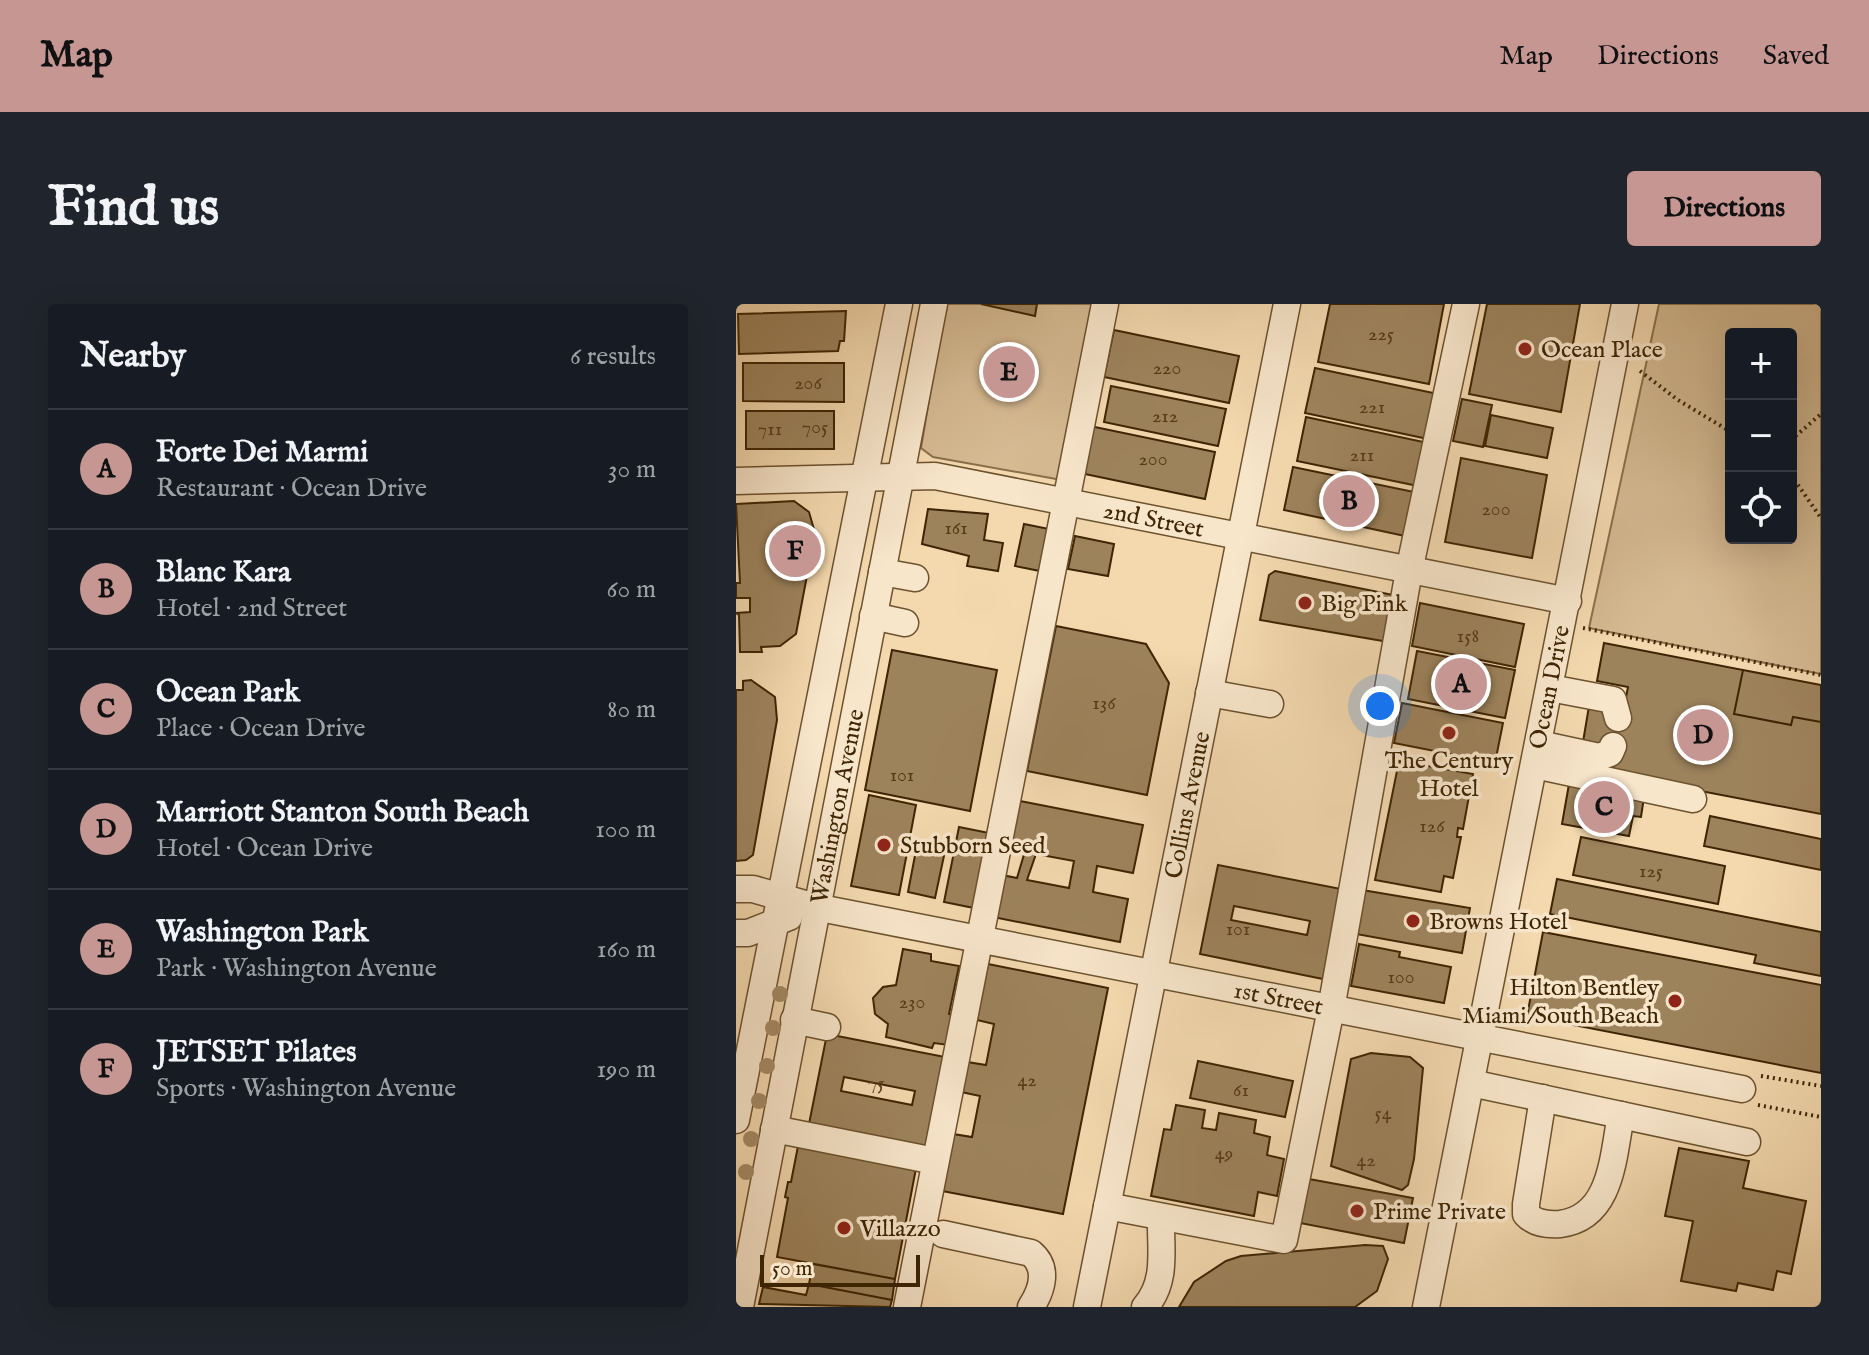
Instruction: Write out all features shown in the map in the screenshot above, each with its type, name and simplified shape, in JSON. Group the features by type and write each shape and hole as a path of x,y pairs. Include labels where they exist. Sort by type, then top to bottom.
{"street":[{"name":"Washington Avenue","path":"736,1120 741,1070 779,910 899,304"},
{"name":"Washington Avenue","path":"740,1307 746,1221 774,1129 934,304"},
{"path":"907,1307 1105,304"},
{"name":"Collins Avenue","path":"1087,1307 1287,304"},
{"path":"1107,1206 1284,1240 1331,1009 1409,571 1466,304"},
{"name":"Ocean Drive","path":"1426,1307 1625,304"},
{"name":"2nd Street","path":"736,481 935,476 1568,601"},
{"path":"882,572 915,578"},
{"path":"873,616 905,623"},
{"path":"1550,688 1613,700 1618,718"},
{"path":"1209,693 1270,704"},
{"path":"1537,755 1599,757 1610,753 1613,746"},
{"path":"1537,755 1693,799"},
{"name":"1st Street","path":"736,889 753,889 779,910 815,907 1479,1038 1752,1083"},
{"path":"736,933 748,933 779,910"},
{"path":"794,1020 827,1027"},
{"path":"1471,1083 1747,1142"},
{"path":"1536,1097 1526,1204 1526,1214 1532,1221 1557,1224 1575,1220 1596,1208 1607,1184 1621,1115"},
{"path":"774,1129 935,1161"},
{"path":"1145,1307 1158,1287 1162,1266 1161,1217"},
{"path":"943,1234 1031,1253 1040,1260 1043,1274 1031,1307"}],"path":[{"path":"1640,371 1678,400 1725,428"},
{"path":"1797,435 1821,414"},
{"path":"1797,484 1821,518"},
{"path":"1576,627 1821,675"},
{"path":"1821,1086 1752,1083 1758,1105 1821,1117"}],"shaded area":[{"path":"945,304 1098,304 1062,480 933,457 921,448"},
{"path":"1659,304 1821,304 1821,674 1589,628"}],"building":[{"path":"981,304 1037,304 1035,316"},
{"path":"1330,304 1444,304 1429,384 1318,362"},
{"name":"Ocean Place","path":"1487,304 1580,304 1561,412 1469,394"},
{"path":"846,311 844,341 840,341 838,351 739,354 738,314"},
{"path":"1114,330 1239,356 1229,403 1104,377"},
{"path":"743,363 844,363 844,402 743,401"},
{"path":"1315,368 1438,394 1428,439 1305,413"},
{"path":"1111,386 1226,409 1218,446 1104,422"},
{"path":"1462,399 1492,405 1483,447 1453,441"},
{"path":"746,411 834,411 834,449 746,449"},
{"path":"1491,415 1553,428 1547,458 1485,446"},
{"path":"1306,417 1428,443 1418,486 1297,461"},
{"path":"1090,426 1215,452 1205,499 1080,473"},
{"path":"1461,458 1547,475 1532,558 1445,542"},
{"path":"1293,467 1414,492 1405,536 1284,510"},
{"path":"794,501 809,512 815,533 796,634 780,646 761,647 762,652 740,652 739,615 736,613 750,612 750,598 736,598 736,583 740,583 736,504"},
{"path":"928,509 988,514 984,540 1003,543 998,571 967,566 969,556 922,544"},
{"path":"1024,524 1049,529 1040,571 1015,566"},
{"path":"1075,536 1114,544 1108,576 1068,569"},
{"path":"1275,571 1398,596 1389,642 1260,620 1269,575"},
{"path":"1420,603 1524,624 1515,667 1412,646"},
{"path":"1056,626 1146,644 1169,683 1147,795 1027,771"},
{"path":"1604,643 1743,670 1734,714 1791,725 1793,717 1821,722 1821,814 1612,774 1617,747 1582,748 1589,706 1622,718 1628,687 1597,681"},
{"path":"892,650 997,670 970,811 865,790"},
{"path":"1417,651 1515,670 1505,718 1408,699"},
{"path":"1743,670 1821,685 1821,722 1793,717 1791,725 1734,714"},
{"path":"751,680 775,697 777,720 753,855 736,861 736,690 743,690 743,681"},
{"name":"The Century Hotel","path":"1402,703 1503,723 1495,763 1394,743"},
{"path":"1399,761 1473,774 1463,829 1458,828 1457,837 1461,837 1453,878 1444,876 1441,892 1375,880"},
{"path":"1569,784 1644,797 1641,817 1633,816 1629,836 1562,824"},
{"name":"Stubborn Seed","path":"869,795 916,805 899,895 851,886"},
{"path":"1020,801 1143,825 1133,873 1097,866 1093,892 1128,899 1120,942 993,917 1002,875 1017,878 1025,851 1010,848","holes":["1036,854 1074,861 1069,888 1027,880"]},
{"path":"1710,816 1821,839 1821,870 1704,846"},
{"path":"959,827 989,833 974,908 944,902"},
{"path":"1581,837 1725,866 1718,904 1573,875"},
{"path":"917,845 945,851 935,898 908,892"},
{"path":"1218,865 1341,889 1323,979 1200,954","holes":["1234,906 1310,921 1307,935 1231,920"]},
{"path":"1557,879 1821,932 1821,976 1754,963 1756,955 1550,914"},
{"name":"Browns Hotel","path":"1362,890 1470,908 1462,953 1356,934"},
{"name":"Hilton Bentley Miami/South Beach","path":"1543,932 1821,985 1821,1073 1527,1016"},
{"path":"1359,944 1400,952 1399,957 1451,967 1444,1003 1351,986"},
{"path":"903,949 931,954 931,961 959,966 949,1014 954,1016 949,1045 934,1043 932,1048 886,1037 888,1024 875,1014 873,998 883,987 896,985"},
{"path":"988,964 1108,988 1063,1214 942,1191 953,1134 972,1137 980,1096 961,1092 967,1062 986,1065 994,1024 977,1020"},
{"path":"827,1034 945,1057 927,1148 809,1124","holes":["844,1077 915,1091 912,1105 841,1091"]},
{"path":"1371,1053 1410,1057 1423,1068 1414,1159 1408,1185 1402,1190 1331,1166 1351,1059"},
{"path":"1198,1061 1293,1081 1285,1117 1190,1098"},
{"path":"1176,1105 1205,1110 1202,1128 1216,1130 1219,1113 1256,1120 1254,1133 1270,1137 1267,1155 1284,1159 1277,1196 1258,1192 1254,1216 1151,1196 1164,1129 1171,1130"},
{"name":"Villazzo","path":"799,1141 917,1163 895,1279 777,1257 788,1198 785,1197"},
{"path":"1679,1148 1749,1161 1743,1188 1806,1201 1791,1274 1777,1271 1773,1290 1738,1283 1736,1291 1681,1281 1693,1221 1665,1216"},
{"name":"Prime Private","path":"1309,1179 1413,1198 1404,1243 1300,1223"},
{"path":"1383,1246 1388,1259 1377,1291 1355,1307 1179,1307 1194,1282 1226,1261 1241,1256"},
{"path":"813,1264 895,1279 892,1300 809,1284"},
{"path":"809,1284 892,1300 890,1307 759,1304 763,1287 806,1295"}],"place":[{"name":"Ocean Place","path":"1525,349"},
{"name":"Washington Park","path":"1009,372"},
{"name":"Blanc Kara","path":"1349,501"},
{"name":"JETSET Pilates","path":"795,551"},
{"name":"Big Pink","path":"1305,603"},
{"name":"Forte Dei Marmi","path":"1461,684"},
{"name":"The Century Hotel","path":"1449,733"},
{"name":"Marriott Stanton South Beach","path":"1703,735"},
{"name":"Ocean Park","path":"1604,807"},
{"name":"Stubborn Seed","path":"884,845"},
{"name":"Browns Hotel","path":"1413,921"},
{"name":"Hilton Bentley Miami/South Beach","path":"1675,1001"},
{"name":"Prime Private","path":"1357,1211"},
{"name":"Villazzo","path":"844,1228"}]}
